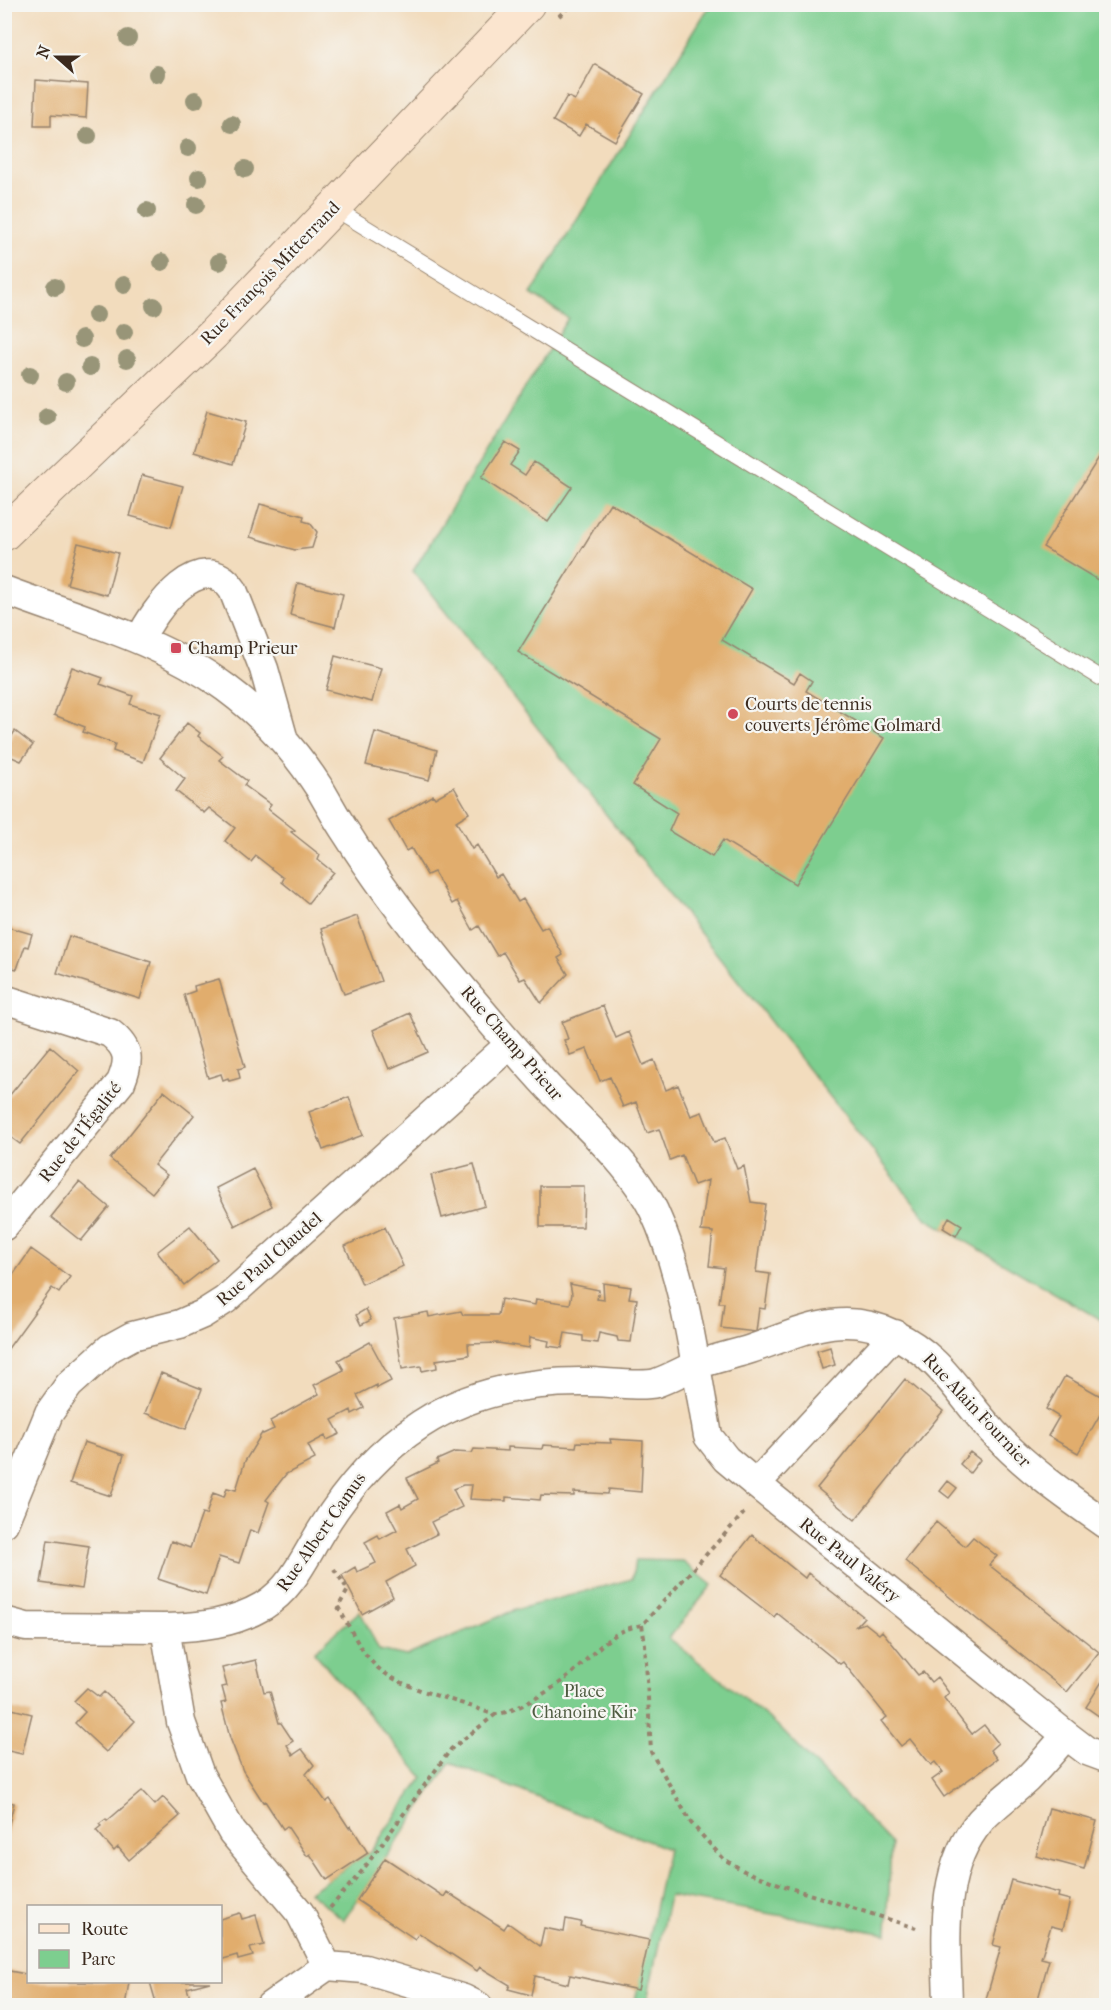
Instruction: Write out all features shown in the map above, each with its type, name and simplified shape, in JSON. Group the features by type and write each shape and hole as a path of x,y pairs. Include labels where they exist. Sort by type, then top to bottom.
{"street":[{"name":"Rue François Mitterrand","path":"4,534 213,334 528,4"},
{"name":"Rue Champ Prieur","path":"140,639 147,625 182,584 199,574 213,575 224,580 232,590 264,669 284,739"},
{"name":"Rue Champ Prieur","path":"4,590 140,639 169,652 225,687 255,711 284,739 320,789 345,833 375,876 441,962 509,1045 641,1188 654,1210 676,1271 695,1365"},
{"name":"Rue de l'Égalité","path":"4,999 110,1033 121,1041 127,1053 127,1067 121,1082 4,1226"},
{"name":"Rue Paul Claudel","path":"4,1523 49,1413 69,1384 110,1348 132,1336 180,1324 203,1314 225,1300 509,1045"},
{"name":"Rue Alain Fournier","path":"695,1365 731,1356 828,1323 859,1323 877,1327 895,1334 938,1364 991,1430 1023,1462 1107,1524"},
{"path":"695,1365 708,1436 726,1459 760,1487 895,1334"},
{"name":"Rue Albert Camus","path":"4,1622 26,1627 165,1628 204,1626 228,1621 266,1604 288,1585 352,1485 374,1460 415,1428 452,1408 496,1390 543,1382 654,1384 695,1365"},
{"name":"Rue Paul Valéry","path":"760,1487 1066,1735 1087,1751 1107,1758"},
{"path":"165,1628 181,1722 200,1775 232,1832 300,1914 327,1966"},
{"path":"948,2006 947,1901 954,1871 965,1844 981,1821 1024,1781 1066,1735"},
{"path":"270,2006 327,1966 374,1972 464,1999 478,2006"}],"lane":[{"path":"334,208 1107,681"}],"path":[{"path":"300,1914 329,1908 362,1871 451,1749 497,1714 515,1709 564,1680 611,1636 626,1628 642,1625 760,1487"},
{"path":"309,1552 329,1564 348,1590 338,1607 365,1653 378,1668 405,1684 433,1695 497,1714"},
{"path":"642,1625 651,1752 691,1823 724,1859 744,1871 787,1887 920,1929 947,1931"}],"green space":[{"path":"710,5 1106,5 1106,1323 927,1219 413,571 568,318 531,294"},
{"name":"Place Chanoine Kir","path":"635,1560 682,1561 712,1585 669,1638 777,1725 891,1843 887,1934 669,1896 646,2005 634,2005 668,1849 450,1763 344,1920 309,1892 371,1851 423,1777 314,1652 360,1611 379,1650 406,1656 515,1610 632,1579"}],"building":[{"path":"595,64 644,94 615,141 586,124 579,136 553,121 567,96 575,100"},
{"path":"36,80 88,84 86,118 51,115 51,126 34,126"},
{"path":"207,411 246,422 233,464 194,452"},
{"path":"505,442 520,451 510,465 525,475 534,462 572,487 548,522 481,478"},
{"path":"1106,446 1106,585 1043,547"},
{"path":"142,475 183,486 171,527 130,516"},
{"name":"Courts de tennis couverts Jérôme Golmard","path":"610,503 752,589 722,640 794,683 800,673 812,681 806,691 884,738 795,884 723,840 712,857 669,831 677,813 633,785 661,739 518,652"},
{"path":"260,504 304,516 303,521 310,523 317,532 312,548 295,550 250,537"},
{"path":"78,543 118,553 107,595 67,584"},
{"path":"298,583 343,594 335,627 290,615"},
{"path":"335,656 381,668 372,702 326,690"},
{"path":"72,667 103,678 100,684 133,696 130,704 161,714 143,762 113,751 115,744 83,732 85,727 54,715"},
{"path":"187,723 200,733 198,736 223,756 219,760 247,781 244,785 271,805 268,809 295,830 291,832 320,855 318,860 333,872 308,903 282,882 284,878 256,856 251,862 225,841 235,828 209,808 204,813 176,791 185,779 160,758"},
{"path":"15,731 33,745 21,761 7,755 9,752 4,748"},
{"path":"375,732 437,750 429,780 366,765"},
{"path":"454,787 469,813 456,821 472,849 477,845 496,877 501,874 518,902 523,899 541,929 547,926 563,955 558,958 568,974 541,1003 525,978 520,980 503,952 497,956 479,926 473,930 457,901 452,904 434,872 427,875 411,848 406,851 389,821 433,795 435,798"},
{"path":"357,916 381,981 344,994 321,929"},
{"path":"4,926 32,934 17,969 4,966"},
{"path":"69,936 151,962 140,999 57,973"},
{"path":"219,979 245,1067 238,1069 240,1078 229,1081 228,1078 223,1080 221,1074 208,1078 184,995 195,991 194,986"},
{"path":"603,1006 616,1038 629,1032 643,1065 654,1060 666,1090 678,1085 691,1116 702,1112 714,1142 725,1138 737,1169 744,1166 751,1202 765,1204 756,1272 770,1274 765,1309 759,1308 756,1332 721,1328 724,1303 719,1303 724,1268 709,1266 713,1232 701,1231 708,1180 694,1185 682,1155 670,1160 659,1129 647,1133 636,1102 623,1107 610,1077 600,1081 587,1049 570,1055 564,1040 568,1039 562,1022"},
{"path":"410,1013 428,1052 389,1069 373,1030"},
{"path":"50,1046 79,1071 20,1144 4,1132 4,1102"},
{"path":"164,1091 194,1115 154,1165 167,1175 152,1193 110,1159"},
{"path":"349,1097 363,1135 323,1150 309,1112"},
{"path":"474,1164 485,1206 442,1218 431,1175"},
{"path":"253,1169 272,1206 235,1226 216,1188"},
{"path":"79,1182 109,1207 81,1241 51,1217"},
{"path":"540,1186 584,1186 583,1227 540,1227"},
{"path":"949,1217 962,1225 956,1236 943,1228"},
{"path":"190,1226 217,1259 184,1285 157,1252"},
{"path":"385,1227 403,1266 362,1284 345,1246"},
{"path":"31,1249 70,1277 59,1293 52,1288 7,1350 4,1348 4,1288"},
{"path":"603,1283 631,1287 629,1298 637,1299 631,1342 618,1341 617,1337 599,1333 597,1343 583,1341 583,1336 565,1333 562,1348 548,1346 549,1341 530,1337 529,1348 498,1343 468,1344 469,1355 436,1360 437,1368 422,1371 421,1366 402,1369 394,1318 428,1312 429,1317 461,1311 463,1315 498,1315 501,1299 535,1305 536,1299 570,1304 572,1294 570,1284 599,1290 597,1299 604,1300"},
{"path":"366,1309 371,1320 361,1325 356,1315"},
{"path":"370,1342 391,1381 357,1395 364,1408 352,1414 351,1410 332,1420 340,1434 327,1440 325,1436 308,1445 315,1459 286,1474 266,1500 269,1502 258,1533 250,1530 239,1563 219,1557 206,1595 158,1579 171,1541 190,1548 202,1514 206,1515 213,1493 224,1497 227,1488 236,1490 245,1461 262,1433 274,1429 270,1421 319,1394 314,1385 344,1370 338,1360"},
{"path":"830,1347 835,1365 822,1369 817,1351"},
{"path":"161,1373 202,1389 186,1429 145,1413"},
{"path":"1065,1376 1106,1399 1106,1404 1078,1453 1048,1436 1059,1417 1046,1409"},
{"path":"905,1379 943,1411 855,1520 817,1488"},
{"path":"610,1439 643,1441 641,1492 609,1489 608,1494 574,1492 574,1496 541,1495 540,1500 506,1497 506,1501 470,1499 472,1485 463,1485 453,1489 462,1507 431,1522 437,1534 407,1549 415,1566 386,1582 393,1597 362,1614 342,1575 355,1567 357,1572 376,1563 365,1542 378,1535 380,1539 397,1530 387,1511 400,1504 402,1508 418,1499 407,1478 455,1452 472,1453 474,1449 508,1451 508,1447 542,1449 543,1445 576,1447 577,1442 611,1443"},
{"path":"84,1442 124,1455 111,1496 70,1483"},
{"path":"970,1452 980,1460 970,1473 960,1464"},
{"path":"948,1481 957,1488 949,1498 940,1491"},
{"path":"936,1522 965,1546 973,1537 997,1556 989,1565 1099,1652 1067,1692 905,1561"},
{"path":"752,1535 805,1578 808,1573 864,1617 856,1626 865,1623 879,1634 882,1631 918,1675 923,1672 931,1682 937,1677 949,1693 944,1698 972,1734 984,1725 998,1743 990,1750 997,1759 944,1797 932,1780 943,1772 935,1762 931,1765 910,1739 901,1746 881,1721 887,1717 843,1662 840,1664 777,1613 774,1617 720,1575"},
{"path":"48,1540 89,1546 82,1589 41,1583"},
{"path":"256,1660 264,1692 270,1691 279,1723 293,1741 287,1745 293,1755 302,1749 314,1765 306,1774 326,1802 330,1799 368,1853 327,1880 310,1854 307,1856 287,1826 283,1829 265,1801 263,1802 243,1771 230,1738 221,1703 226,1702 222,1687 227,1686 222,1668"},
{"path":"1106,1675 1106,1721 1086,1707"},
{"path":"87,1688 99,1697 104,1692 135,1721 106,1752 75,1723 85,1712 74,1701"},
{"path":"4,1707 32,1714 22,1754 4,1750"},
{"path":"142,1791 155,1805 163,1797 180,1816 129,1860 118,1847 114,1851 96,1830 101,1826 99,1824 106,1819 107,1821"},
{"path":"4,1801 14,1803 5,1840 4,1840"},
{"path":"1049,1808 1097,1821 1084,1869 1036,1856"},
{"path":"385,1858 444,1897 447,1892 504,1929 508,1923 540,1946 544,1928 564,1932 566,1919 581,1922 580,1926 649,1940 638,1990 570,1975 568,1984 535,1976 531,1995 508,1989 510,1985 480,1967 477,1971 419,1933 415,1939 357,1900"},
{"path":"1011,1880 1059,1893 1058,1897 1070,1900 1063,1929 1051,1926 1041,1958 1049,1960 1036,2006 984,2006 1001,1947 993,1945"},
{"path":"240,1913 242,1919 256,1915 264,1945 250,1948 253,1956 238,1960 237,1955 222,1959 222,1918"},
{"path":"27,1967 27,1983 129,1983 125,2006 4,2006 4,1970 26,1974"},
{"path":"150,1983 206,1983 187,1988 191,2001 179,2006 157,2006"}],"place":[{"name":"Champ Prieur","path":"176,648"},
{"name":"Courts de tennis couverts Jérôme Golmard","path":"733,714"}]}
